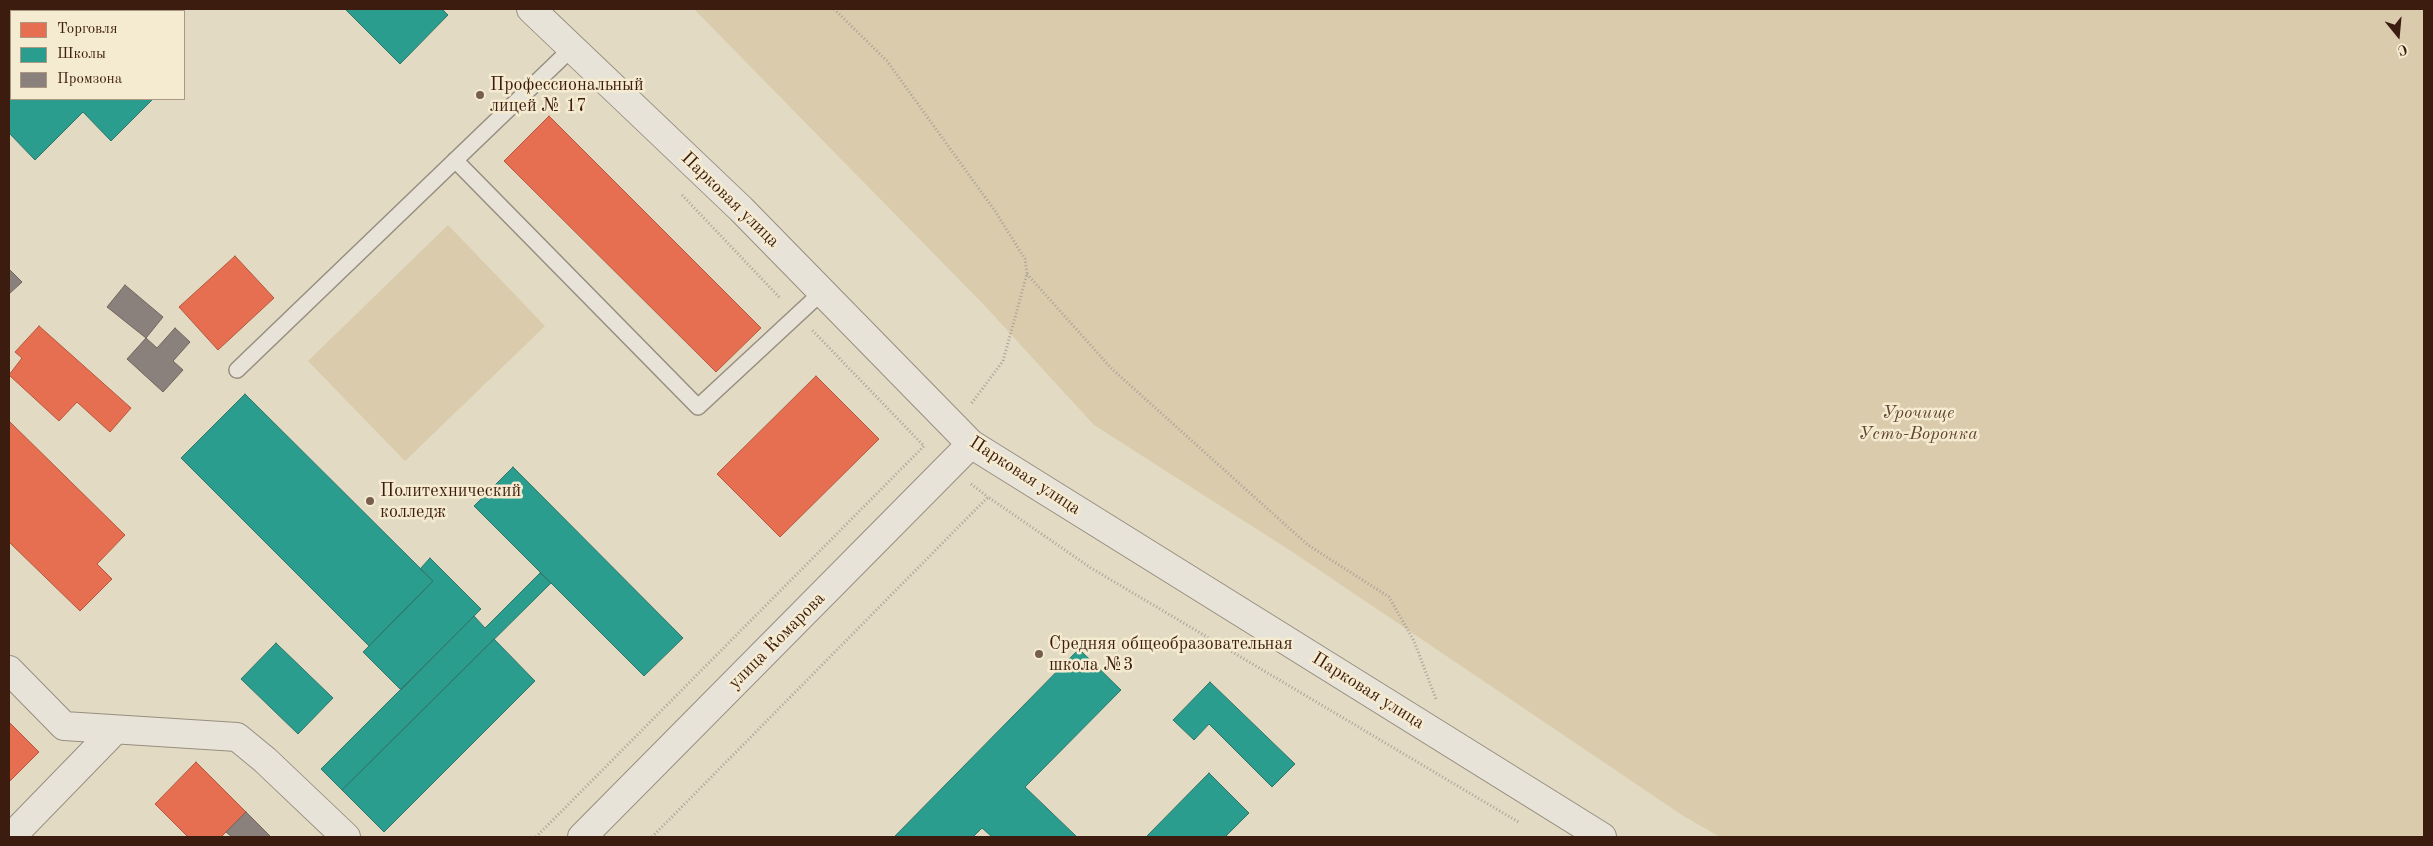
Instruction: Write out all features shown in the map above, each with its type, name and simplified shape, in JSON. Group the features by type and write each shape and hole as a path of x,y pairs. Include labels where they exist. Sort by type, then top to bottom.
{"street":[{"name":"Парковая улица","path":"531,9 741,209 962,435 1602,837"},
{"name":"улица Комарова","path":"582,837 962,435"},
{"path":"9,670 64,726 237,737 265,760 346,837"},
{"path":"11,837 115,730"}],"lane":[{"path":"237,370 572,48"},
{"path":"454,160 698,407 822,292"}],"path":[{"path":"834,9 887,62 932,122 1025,259 1027,274 1003,361 962,435"},
{"path":"536,837 924,446 680,193"},
{"path":"1027,274 1111,368 1308,545 1389,597 1414,641 1436,700"},
{"path":"652,837 988,498 1091,568 1527,827"}],"green space":[{"name":"Урочище Усть-Воронка","path":"694,9 2424,9 2424,837 1720,837 1682,815 1291,551 1094,425 986,307"},
{"path":"448,225 545,326 405,461 308,361"}],"building: Торговля":[{"path":"549,116 761,328 716,372 504,161"},
{"path":"235,256 274,298 218,350 179,307"},
{"path":"39,326 131,408 110,432 77,402 59,421 9,375 22,358 15,352"},
{"path":"816,376 879,439 780,537 717,474"},
{"path":"9,421 125,535 97,564 112,579 80,611 9,542"},
{"path":"9,722 39,752 9,782"},
{"path":"196,762 246,812 221,837 188,837 155,804"}],"building: Школы":[{"path":"79,9 173,9 172,10 78,10"},
{"path":"345,9 442,9 448,15 400,64"},
{"path":"9,69 10,100 152,100 111,141 83,112 35,160 9,133"},
{"path":"245,394 433,581 369,646 181,458"},
{"path":"513,467 683,638 644,676 474,506"},
{"path":"430,558 481,609 401,690 363,652 433,581 420,569"},
{"path":"540,573 551,583 342,790 321,769 474,616 485,628"},
{"path":"494,639 535,681 384,832 342,790"},
{"path":"276,643 333,698 298,734 241,679"},
{"path":"1079,649 1121,690 1025,787 1077,837 992,837 982,828 973,837 894,837"},
{"path":"1210,682 1295,764 1272,787 1209,724 1194,740 1173,720"},
{"path":"1209,773 1249,813 1225,837 1146,837"}],"building: Промзона":[{"path":"9,269 22,282 9,294"},
{"path":"125,285 163,317 146,338 107,307"},
{"path":"175,328 190,342 173,361 183,370 163,392 127,359 146,338 157,348"},
{"path":"246,812 271,837 232,837 226,832"}],"place":[{"name":"Профессиональный лицей № 17","path":"480,95"},
{"name":"Политехнический колледж","path":"370,501"},
{"name":"Средняя общеобразовательная школа №3","path":"1039,654"}]}
